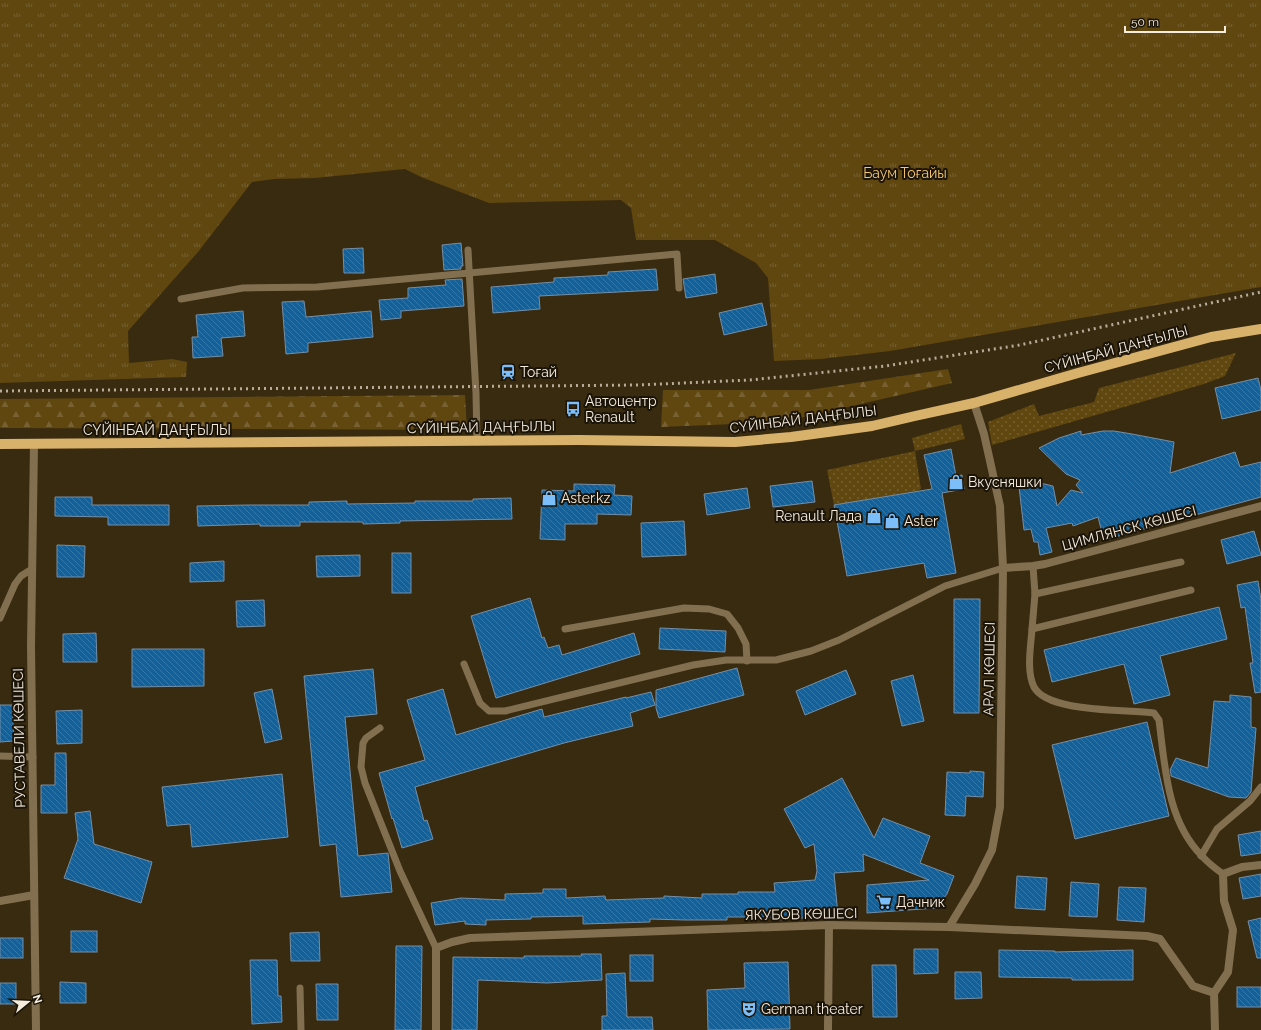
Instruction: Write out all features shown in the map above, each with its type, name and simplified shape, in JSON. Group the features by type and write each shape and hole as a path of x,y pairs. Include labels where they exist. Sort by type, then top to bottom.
{"main road":[{"name":"СҮЙІНБАЙ ДАҢҒЫЛЫ","path":"0,444 477,442 579,440 735,442 791,437 872,426 974,403 1211,337 1261,328"}],"street":[{"name":"АРАЛ КӨШЕСІ","path":"949,927 975,884 992,850 1000,808 1003,568 1000,506 984,434 974,403"},
{"name":"РУСТАВЕЛИ КӨШЕСІ","path":"34,445 31,646 36,1030"},
{"name":"ЦИМЛЯНСК КӨШЕСІ","path":"1003,568 1033,566 1261,506"},
{"path":"1215,1030 1214,993 1228,972 1233,930 1224,901 1223,874 1242,867 1261,865"},
{"path":"0,901 34,895"},
{"name":"ЯКУБОВ КӨШЕСІ","path":"436,948 452,942 470,938 829,925 949,927 1147,936 1160,939 1193,986 1214,993"},
{"path":"828,1030 829,925"},
{"path":"436,948 436,1030"}],"lane":[{"path":"468,250 476,393 477,442"},
{"path":"181,299 243,288 317,287 677,254 679,288"},
{"path":"1035,594 1181,562"},
{"path":"1033,566 1035,594 1030,668 1034,687 1043,696 1072,707 1154,713 1160,720 1167,784 1175,814 1183,830 1201,856 1223,874"},
{"path":"464,664 480,703 489,712 505,711 693,665 726,660 776,660 811,651 839,640 945,586 1003,568"},
{"path":"0,618 15,584 22,576 32,569"},
{"path":"1032,629 1191,590"},
{"path":"565,629 684,608 710,609 727,614 738,628 746,644 747,661"},
{"path":"380,728 366,738 363,744 361,767 365,784 400,871 436,948"},
{"path":"0,756 32,757"},
{"path":"1201,856 1217,829 1250,801 1261,787"},
{"path":"300,988 301,1030"}],"green space":[{"name":"Баум Тоғайы","path":"0,0 1261,0 1261,287 890,351 821,359 774,361 768,278 756,263 715,240 636,240 631,208 621,200 489,203 421,177 405,169 315,178 274,179 252,182 198,252 128,331 129,363 172,359 187,362 186,377 0,383"},
{"path":"1236,353 1225,376 1204,384 992,445 988,422 1034,404 1039,416 1094,402 1099,388"},
{"path":"948,369 952,383 782,422 661,427 663,390 809,390"},
{"path":"465,395 467,430 0,428 0,399"},
{"path":"961,424 965,439 915,451 912,438"},
{"path":"915,451 921,489 917,491 834,505 827,470"}],"building":[{"path":"461,243 463,266 461,266 461,269 444,270 442,245"},
{"path":"363,248 364,273 344,273 343,249"},
{"path":"656,269 658,290 539,296 540,309 493,313 491,287 554,282 554,278 608,275 608,272"},
{"path":"715,274 717,293 686,298 683,279"},
{"path":"462,279 464,306 401,311 401,318 381,320 379,300 408,298 408,288 446,285 445,280"},
{"path":"304,301 306,317 371,311 373,337 308,343 308,352 286,354 282,302"},
{"path":"762,303 767,325 724,335 719,313"},
{"path":"243,311 245,336 221,338 223,356 193,358 192,337 198,337 196,315"},
{"path":"1258,378 1261,390 1261,410 1222,419 1215,388"},
{"path":"1081,431 1081,435 1103,431 1114,431 1174,442 1170,473 1235,452 1240,467 1261,462 1261,497 1104,540 1098,517 1073,526 1072,523 1046,528 1052,552 1040,555 1038,542 1034,542 1031,529 1024,530 1018,478 1053,486 1057,506 1071,490 1083,493 1076,485 1080,480 1066,474 1039,448 1059,438"},
{"name":"Aster","path":"951,449 956,476 962,475 964,489 942,493 956,573 927,578 924,563 847,576 834,505 932,489 924,455"},
{"path":"812,481 815,502 773,507 770,486"},
{"path":"574,484 615,485 614,495 632,496 631,515 597,514 597,524 565,524 565,540 540,539 542,490 574,491"},
{"path":"747,488 750,508 707,515 704,494"},
{"path":"55,497 92,497 92,505 169,505 169,525 108,525 108,517 55,516"},
{"path":"511,498 512,519 400,521 400,523 363,524 363,522 300,522 300,526 260,526 260,524 198,526 197,506 309,505 309,502 347,501 347,504 415,503 415,501 473,501 473,499"},
{"path":"684,521 686,555 642,557 641,523"},
{"path":"1254,531 1261,555 1227,564 1221,540"},
{"path":"57,545 85,546 84,577 57,577"},
{"path":"392,553 411,553 411,593 392,593"},
{"path":"360,555 360,576 317,577 316,556"},
{"path":"224,561 224,581 190,582 190,563"},
{"path":"1258,581 1261,600 1261,692 1255,693 1250,663 1253,663 1245,607 1241,608 1237,585"},
{"path":"530,598 542,638 544,637 548,648 559,645 562,655 634,633 640,654 496,698 471,616"},
{"path":"954,599 980,599 979,713 954,713"},
{"path":"264,600 265,626 237,627 236,601"},
{"path":"1219,607 1227,639 1160,656 1170,695 1134,704 1124,664 1052,682 1044,650"},
{"path":"660,628 726,631 725,652 659,649"},
{"path":"96,633 97,662 63,662 63,634"},
{"path":"132,649 204,649 204,686 132,687"},
{"path":"737,668 744,695 659,718 656,708 656,690"},
{"path":"373,669 377,714 345,717 358,856 388,853 392,892 341,897 336,844 320,846 304,676"},
{"path":"846,670 856,694 805,715 796,691"},
{"path":"913,675 924,721 902,726 891,681"},
{"path":"272,689 282,739 265,743 254,693"},
{"path":"443,689 456,735 542,709 544,717 651,692 655,705 630,713 633,726 564,743 415,787 424,821 427,820 433,839 402,848 379,773 425,760 407,700"},
{"path":"1230,695 1251,697 1251,727 1256,728 1251,792 1246,798 1229,797 1171,776 1170,770 1176,758 1208,768 1214,701 1230,702"},
{"path":"0,705 12,705 14,741 0,742"},
{"path":"82,710 82,743 57,744 56,711"},
{"path":"1147,722 1169,816 1075,839 1052,745"},
{"path":"55,753 66,753 67,813 41,813 41,785 55,785"},
{"path":"970,771 984,772 983,797 966,796 965,816 945,815 947,772 970,773"},
{"path":"282,774 288,837 192,847 190,824 167,826 162,787"},
{"path":"842,778 874,838 883,818 930,836 920,863 954,876 947,894 936,908 867,913 867,885 929,880 863,854 864,871 834,873 838,915 777,920 777,917 727,917 727,920 650,919 650,922 583,924 583,916 531,917 531,919 486,920 486,925 465,924 465,921 435,925 431,903 461,898 505,900 505,894 543,893 543,889 566,889 566,898 605,896 606,900 664,898 664,896 702,898 702,894 775,892 774,883 815,880 817,871 814,844 805,848 784,809"},
{"path":"90,811 94,844 152,862 141,903 64,878 78,839 75,813"},
{"path":"1261,831 1261,853 1241,856 1238,835"},
{"path":"1261,874 1261,896 1243,899 1239,878"},
{"path":"1017,876 1047,878 1045,910 1015,908"},
{"path":"1071,882 1099,884 1097,917 1069,916"},
{"path":"1119,887 1146,888 1144,922 1117,920"},
{"path":"1261,918 1261,958 1257,958 1248,921"},
{"path":"71,931 97,931 97,952 71,952"},
{"path":"319,932 320,961 291,961 290,933"},
{"path":"0,938 23,938 23,958 0,958"},
{"path":"396,946 422,946 421,1030 395,1030"},
{"path":"914,949 938,949 938,973 914,974"},
{"path":"999,950 1055,952 1133,950 1133,980 1072,980 1072,978 999,977"},
{"path":"581,954 601,954 602,980 547,983 478,980 477,1030 452,1030 453,957 524,958 524,956 582,956"},
{"path":"630,955 653,955 653,981 630,981"},
{"path":"250,960 277,960 278,996 281,996 282,1022 252,1024"},
{"name":"German theater","path":"788,962 790,1029 708,1030 707,990 745,988 744,963"},
{"path":"872,965 896,965 897,1017 873,1017"},
{"path":"955,972 981,972 982,998 955,999"},
{"path":"625,973 627,1017 652,1017 653,1030 602,1030 602,1016 607,1016 606,974"},
{"path":"60,982 86,983 86,1003 60,1003"},
{"path":"0,983 16,983 16,1004 0,1004"},
{"path":"316,984 338,984 338,1020 317,1020"},
{"path":"1237,987 1261,987 1261,1007 1237,1007"}],"railway":[{"path":"0,391 638,385 750,380 885,366 1020,345 1261,292"}],"place":[{"name":"Тоғай","path":"508,372"},
{"name":"Автоцентр Renault","path":"573,409"},
{"name":"Вкусняшки","path":"956,482"},
{"name":"Aster.kz","path":"549,498"},
{"name":"Renault Лада","path":"874,516"},
{"name":"Aster","path":"892,521"},
{"name":"Дачник","path":"884,902"},
{"name":"German theater","path":"749,1009"}]}
